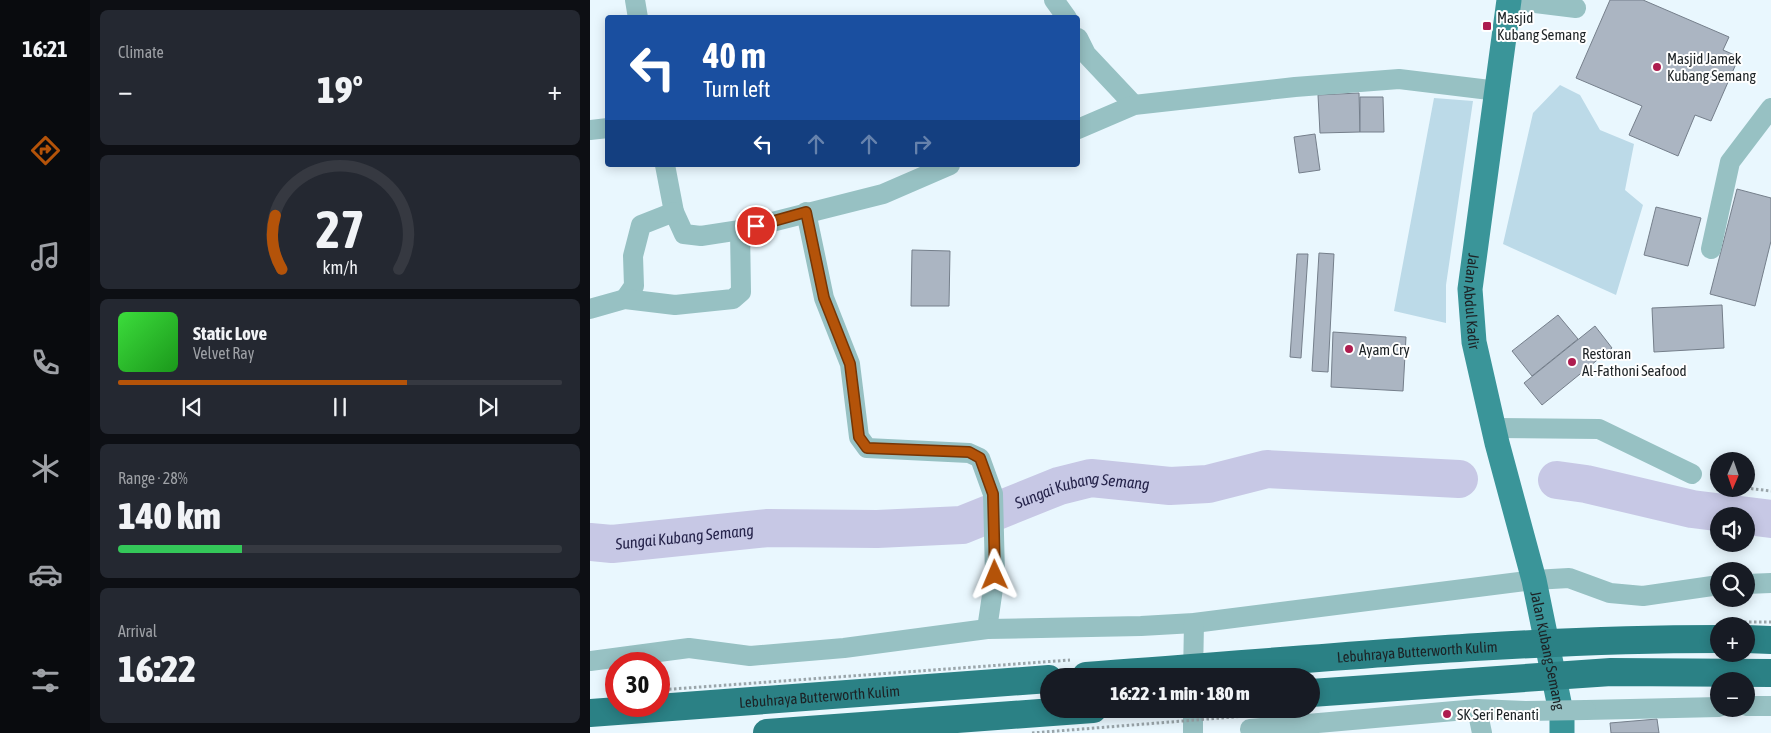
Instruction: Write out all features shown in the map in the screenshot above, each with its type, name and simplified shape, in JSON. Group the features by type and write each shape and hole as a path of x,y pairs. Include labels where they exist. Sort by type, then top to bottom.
{"highway":[{"name":"Lebuhraya Butterworth Kulim","path":"1196,668 1608,639 1710,639"},
{"path":"1755,639 1771,640"},
{"path":"1320,691 1611,672 1771,672"},
{"name":"Lebuhraya Butterworth Kulim","path":"590,713 1040,680"},
{"path":"767,733 1040,713"}],"main road":[{"name":"Jalan Abdul Kadir","path":"1510,0 1470,290 1474,342 1495,435 1532,574"},
{"name":"Jalan Kubang Semang","path":"1532,574 1562,717 1562,733"}],"street":[{"path":"635,0 638,15"},
{"path":"1054,0 1065,15"},
{"path":"1510,0 1576,8"},
{"path":"1080,42 1086,54 1134,105"},
{"path":"1080,128 1134,105 1295,87 1399,79 1498,91"},
{"path":"1711,249 1730,162 1771,108"},
{"path":"590,130 605,128"},
{"path":"665,167 674,212 684,234 700,236 740,230 883,194 945,167"},
{"path":"624,299 634,286 633,256 641,225 674,212"},
{"path":"806,212 824,298 850,364 859,437 867,448 969,452 980,458 993,494 995,575 987,629"},
{"path":"590,309 624,299 675,305 734,299 741,292 740,230"},
{"path":"1495,435 1599,429 1692,474"},
{"path":"590,661 689,648 750,656 844,648 987,629 1194,623 1532,574 1569,578 1610,593 1643,596 1710,586"},
{"path":"1755,584 1771,583"},
{"path":"1193,668 1194,623"},
{"path":"1755,706 1771,706"},
{"path":"1250,730 1477,709 1526,711 1710,707"},
{"path":"1477,709 1482,733"},
{"path":"1193,718 1193,733"}],"path":[{"path":"1755,489 1771,491"}],"shaded area":[{"path":"1560,85 1580,95 1600,130 1634,144 1625,190 1643,205 1616,295 1503,244 1533,113"},
{"path":"1434,98 1473,101 1446,285 1446,323 1394,311"}],"building":[{"name":"Masjid Jamek Kubang Semang","path":"1610,0 1643,0 1729,37 1723,50 1739,57 1711,121 1695,115 1678,156 1629,135 1642,106 1576,78"},
{"path":"1359,93 1360,132 1320,133 1318,95"},
{"path":"1360,97 1383,97 1384,132 1360,132"},
{"path":"1315,134 1320,170 1299,173 1294,137"},
{"path":"1737,189 1771,198 1771,241 1755,306 1710,294"},
{"path":"1656,207 1701,218 1688,266 1644,255"},
{"path":"912,250 950,251 949,306 911,306"},
{"path":"1319,253 1334,254 1328,372 1312,371"},
{"path":"1297,254 1308,254 1301,358 1290,357"},
{"path":"1722,305 1724,348 1654,352 1652,308"},
{"path":"1558,315 1578,339 1532,376 1512,351"},
{"name":"Restoran Al-Fathoni Seafood","path":"1595,326 1612,348 1542,405 1524,383"},
{"path":"1333,332 1406,337 1403,391 1331,387"},
{"path":"1657,719 1659,733 1611,733 1610,723"}],"waterway":[{"name":"Sungai Kubang Semang","path":"590,542 612,544 768,528 877,529 962,525 1059,486 1091,478 1170,486 1208,484 1267,469 1459,479"},
{"name":"Sungai Kubang Semang","path":"1557,480 1586,484 1692,509 1771,519"}],"place":[{"name":"Masjid Kubang Semang","path":"1487,26"},
{"name":"Masjid Jamek Kubang Semang","path":"1657,67"},
{"name":"Ayam Cry","path":"1349,349"},
{"name":"Restoran Al-Fathoni Seafood","path":"1572,362"},
{"name":"SK Seri Penanti","path":"1447,714"}],"route":[{"path":"756,226 806,212 824,298 850,364 859,437 867,448 969,452 980,458 993,494 995,575"}]}
